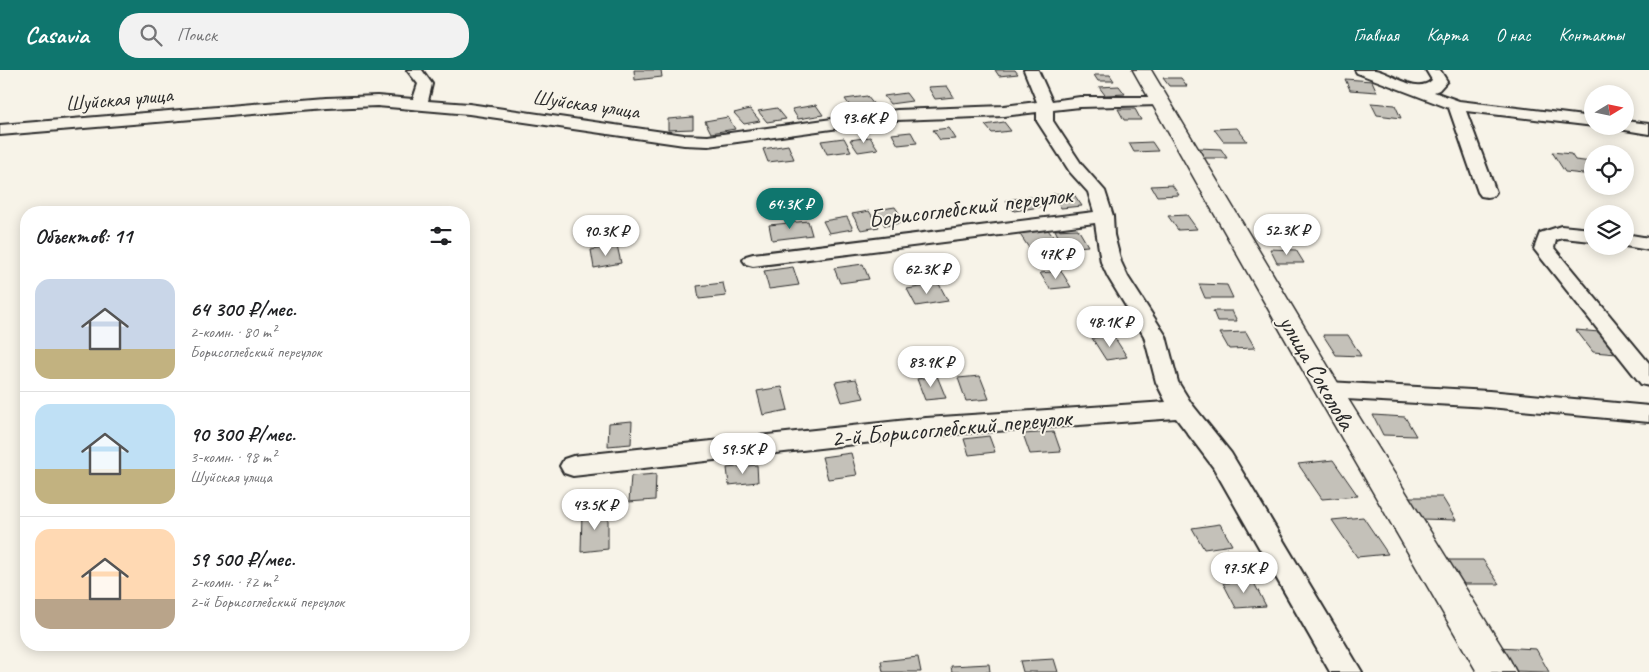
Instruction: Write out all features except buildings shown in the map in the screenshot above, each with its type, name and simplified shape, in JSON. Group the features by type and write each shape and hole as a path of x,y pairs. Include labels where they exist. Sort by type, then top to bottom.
{"main road":[{"name":"улица Соколова","path":"1142,70 1328,390 1497,672"}],"street":[{"path":"414,70 425,84 419,104"},
{"path":"1031,70 1043,95 1045,121 1076,168 1096,191 1104,216 1105,235 1111,262 1118,277 1155,336 1167,382 1182,409 1222,460 1347,672"},
{"path":"1362,70 1456,105 1584,121"},
{"path":"1421,91 1434,87 1440,81 1433,70"},
{"name":"Шуйская улица","path":"0,130 328,103 377,101 469,109 684,140 708,141 897,116 1004,111 1080,102 1159,100"},
{"path":"1456,105 1487,192"},
{"path":"1634,127 1649,129"},
{"name":"Борисоглебский переулок","path":"753,260 1104,216"},
{"path":"1584,234 1561,232 1546,236 1544,249 1649,378"},
{"path":"1634,242 1649,244"},
{"path":"1328,390 1413,392 1649,414"},
{"name":"2-й Борисоглебский переулок","path":"572,466 926,427 1182,409"}]}
